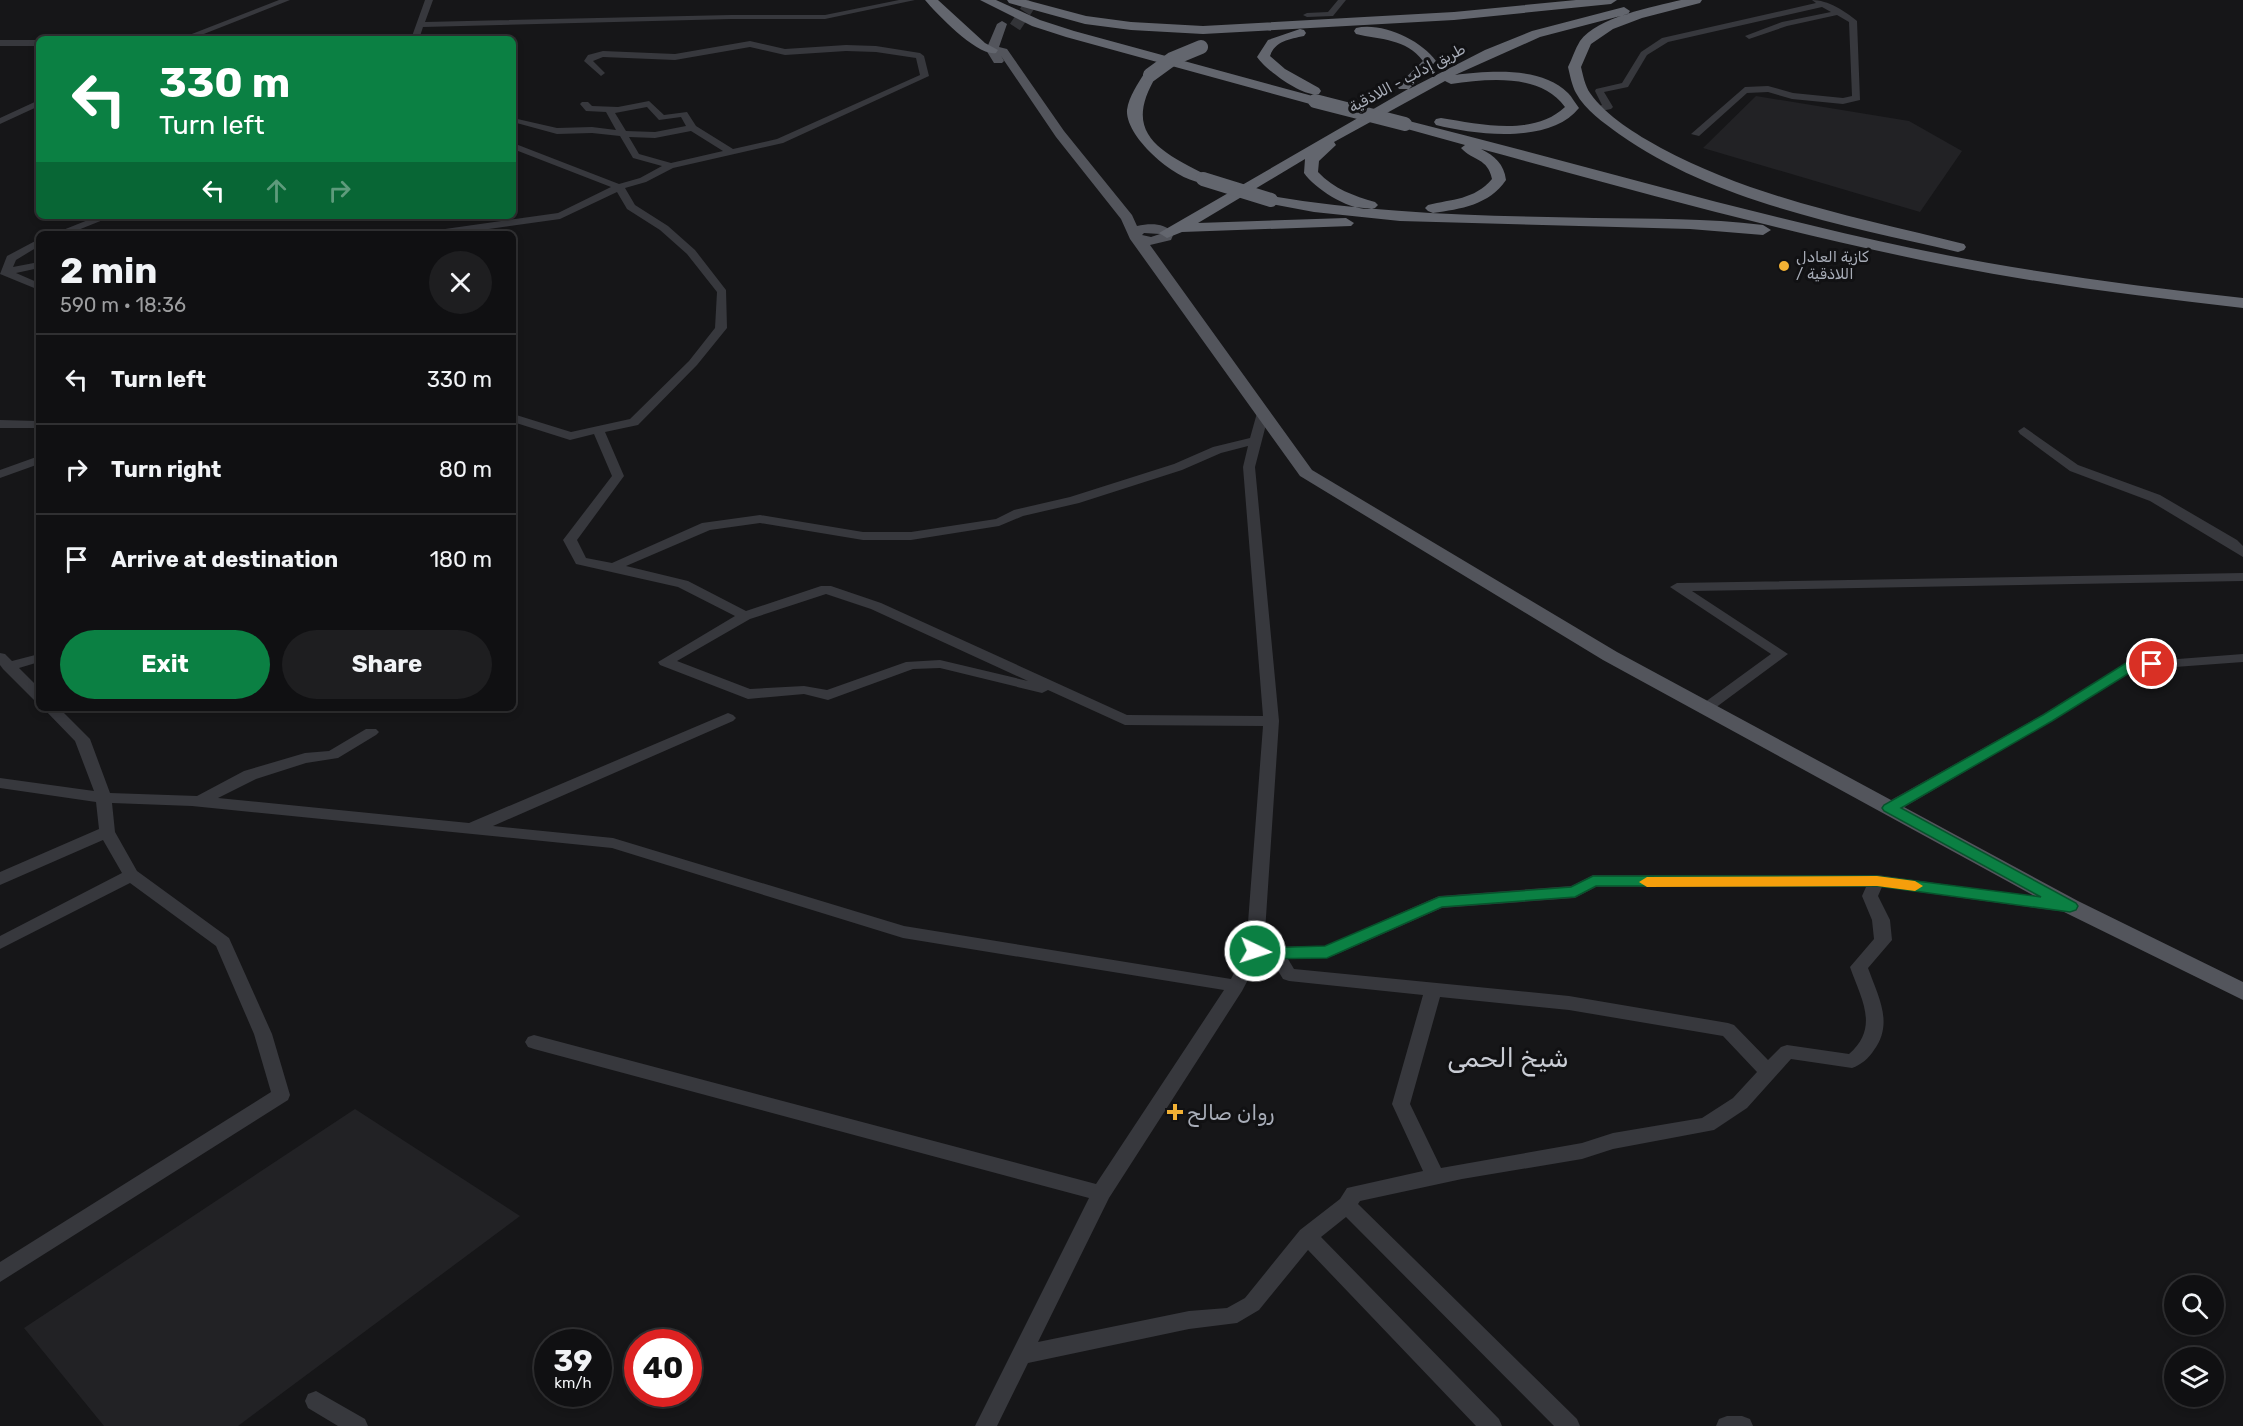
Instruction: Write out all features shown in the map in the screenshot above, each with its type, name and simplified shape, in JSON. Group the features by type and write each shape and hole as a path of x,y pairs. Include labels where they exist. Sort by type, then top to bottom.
{"highway":[{"path":"931,0 981,46 998,51"},
{"path":"986,0 1036,23 1070,34 1837,227 2018,261 2243,289"},
{"path":"1007,0 1042,17 1314,96 1328,95 1410,121 1716,207 1911,253"},
{"path":"1013,0 1085,20 1172,29 1349,23"},
{"path":"1611,0 1265,31 1211,44 1172,59 1150,75 1140,88 1132,114 1145,142 1162,157 1203,179 1271,200 1339,212 1475,220 1744,228 2165,294 2243,303"},
{"name":"طريق إدلب - اللاذقية","path":"1161,235 1411,87 1511,35 1556,19 1646,0"},
{"name":"طريق إدلب - اللاذقية","path":"1161,235 1353,125 1411,87 1536,34 1627,10 1682,0"},
{"path":"1696,0 1621,22 1587,41 1578,54 1575,66 1576,79 1581,92 1596,109 1628,135 1653,150 1710,177 1767,199 1841,220 2018,261"},
{"path":"1314,96 1269,65 1263,57 1265,48 1273,41 1317,31 1347,30 1387,35 1417,46 1430,61 1411,87"},
{"path":"1410,121 1519,129 1552,122 1566,116 1572,108 1560,92 1546,85 1516,78 1469,76 1411,87"},
{"path":"1353,125 1312,160 1311,173 1321,185 1340,196 1368,204 1425,209 1452,206 1475,200 1491,191 1499,180 1497,168 1484,156 1429,132 1410,121"},
{"path":"1161,235 1475,220"}],"main road":[{"path":"998,51 1002,24"},
{"path":"1011,34 994,56 1023,94 1036,101 1127,219 1137,237"},
{"path":"1127,219 1161,235 1263,413 1306,472 1600,650 2070,906 2243,992"},
{"path":"1137,237 1139,230 1161,235"},
{"path":"1137,237 1161,235"}],"street":[{"path":"191,36 286,0"},
{"path":"416,36 429,0"},
{"path":"880,0 891,4"},
{"path":"420,25 719,17 825,17 861,12 910,0"},
{"path":"1307,15 1330,14 1342,0"},
{"path":"1596,109 1608,107 1599,90 1626,85 1643,52 1657,42 1819,1 1853,21 1857,98 1843,101 1792,96 1768,89 1745,90 1696,134"},
{"path":"1749,36 1785,24 1840,12"},
{"path":"0,43 36,43"},
{"path":"452,231 560,216 619,187 643,180 670,166 780,141 925,76 920,56 866,49 785,52 750,44 675,57 603,54 591,57 588,61 601,73"},
{"path":"0,121 36,104"},
{"path":"585,104 589,109 609,110 649,104 662,118 684,114 692,128 733,153"},
{"path":"609,110 626,134 636,156 656,160 670,166"},
{"path":"516,120 557,131 592,129 655,135 692,128"},
{"path":"516,147 619,187 631,207 664,228 691,252 722,292 721,328 693,363 634,422 570,435 516,419"},
{"path":"66,231 100,219"},
{"path":"3,273 10,258 36,244"},
{"path":"3,273 36,266"},
{"path":"3,273 36,286"},
{"path":"986,1426 1101,1193 1236,986 1253,953 1271,721 1249,467 1263,413"},
{"path":"0,424 36,425"},
{"path":"598,430 618,476 570,540 581,561 683,584 745,616"},
{"path":"2024,431 2074,468 2155,498 2232,543 2243,553"},
{"path":"614,567 707,526 760,519 863,536 911,537 999,522 1019,513 1074,500 1178,467 1217,450 1256,440"},
{"path":"0,474 36,461"},
{"path":"1706,708 1781,654 1677,587 2243,577"},
{"path":"1071,695 940,664 911,665 828,695 804,690 748,694 665,662 745,616 826,589 876,606 1071,695 1125,720 1271,721"},
{"path":"4,662 36,658"},
{"path":"1890,808 2047,718 2131,666 2243,658"},
{"path":"4,662 36,694"},
{"path":"0,1273 281,1095 263,1034 223,942 131,875 107,832 104,798 82,739 53,711"},
{"path":"471,829 728,718"},
{"path":"200,802 250,776 305,758 333,755 371,732"},
{"path":"0,783 104,798 200,802 613,843 903,932 1236,986"},
{"path":"0,879 107,832"},
{"path":"0,943 131,875"},
{"path":"1253,953 1327,952 1439,902 1575,892 1593,881 1877,881 2070,906"},
{"path":"1021,1355 1190,1320 1230,1317 1259,1297 1307,1236 1347,1205 1354,1194 1435,1176 1582,1151 1613,1141 1707,1125 1740,1103 1787,1052 1852,1061 1866,1052 1876,1035 1875,1015 1859,967 1883,940 1881,920 1870,896 1877,881"},
{"path":"1276,953 1289,975 1569,1004 1728,1030 1768,1072"},
{"path":"1433,990 1401,1104 1435,1176"},
{"path":"534,1042 1101,1193"},
{"path":"1347,1205 1569,1426"},
{"path":"1307,1236 1491,1426"},
{"path":"316,1401 357,1426"},
{"path":"1727,1426 1742,1426"}],"shaded area":[{"path":"1756,96 1909,121 1962,151 1920,212 1703,148"},
{"path":"355,1109 520,1216 238,1426 104,1426 24,1328"}],"tunnel":[{"path":"1015,27 1033,0"}],"slow traffic":[{"path":"1647,882 1877,881 1915,886"}],"place":[{"name":"كازية العادل / اللاذقية","path":"1784,266"},
{"name":"روان صالح","path":"1175,1112"}],"district":[{"name":"شيخ الحمى","path":"1508,1058"}],"route":[{"path":"1255,951 1253,953 1327,952 1439,902 1575,892 1593,881 1877,881 2070,906 1890,808 2047,718 2131,666 2152,664"}]}
